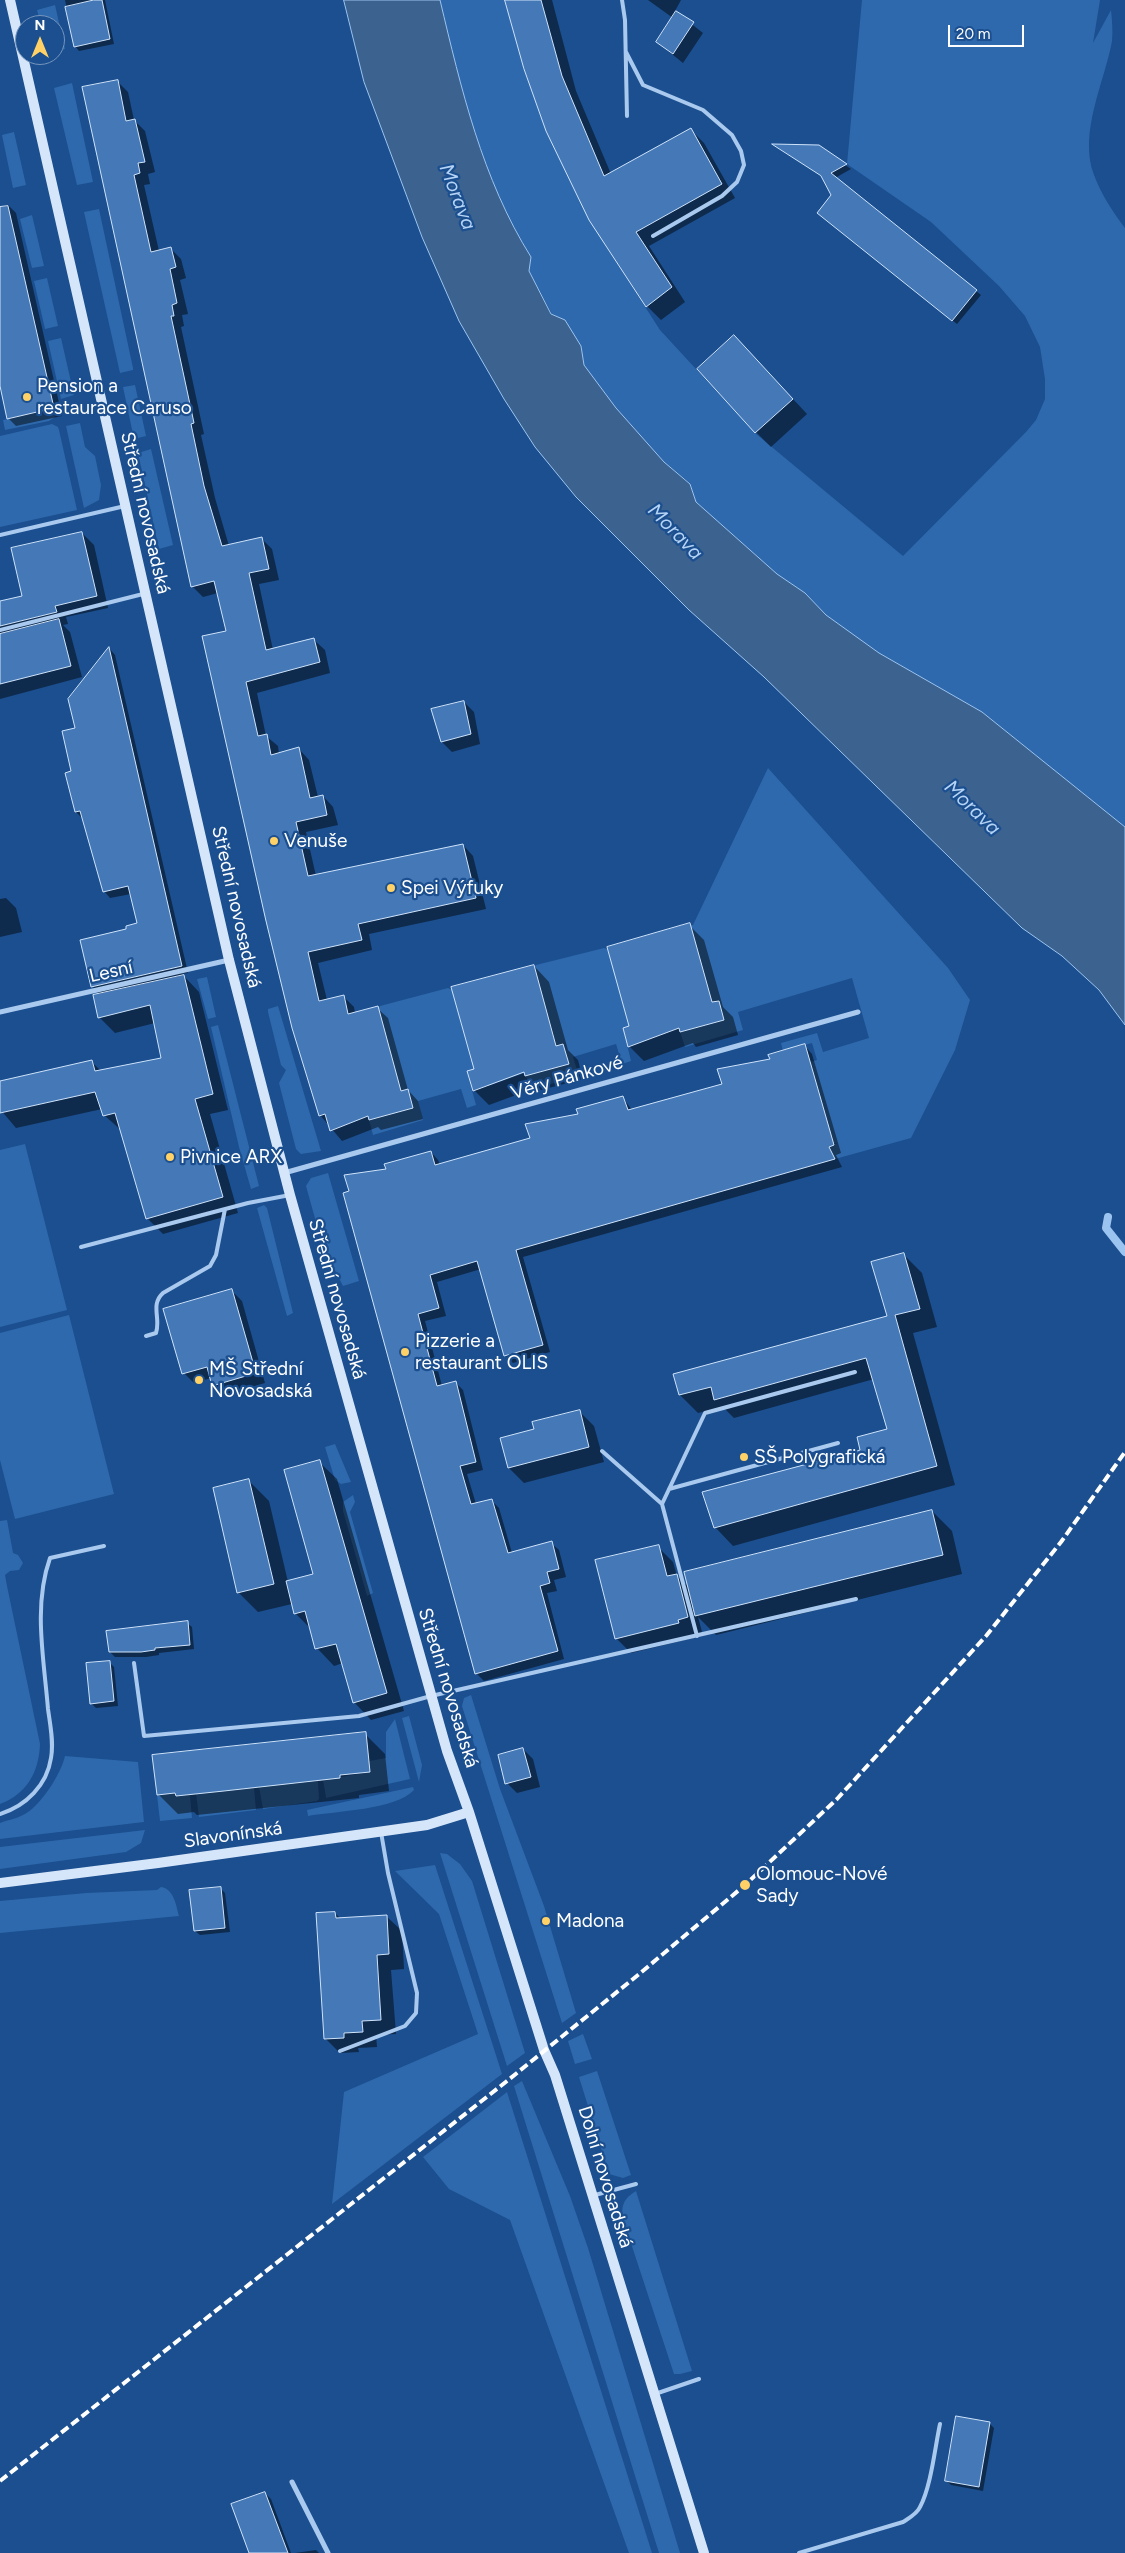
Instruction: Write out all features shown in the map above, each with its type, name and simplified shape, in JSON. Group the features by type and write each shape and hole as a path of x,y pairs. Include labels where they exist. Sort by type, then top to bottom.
{"main road":[{"name":"Střední novosadská","path":"10,0 229,960 290,1195 431,1696 447,1751 469,1812"},
{"name":"Slavonínská","path":"0,1883 382,1832 427,1825 469,1812"},
{"name":"Dolní novosadská","path":"469,1812 544,2050 593,2196 704,2553"}],"street":[{"name":"Lesní","path":"0,1012 229,960"},
{"name":"Věry Pánkové","path":"284,1173 858,1012"},
{"path":"292,2482 328,2553"}],"lane":[{"path":"622,0 626,52 627,116"},
{"path":"626,52 643,85 703,110 732,135 741,151 744,165 737,182 722,196 653,236"},
{"path":"0,535 125,506"},
{"path":"0,630 145,593"},
{"path":"82,1247 226,1209 290,1195"},
{"path":"146,1336 156,1333 158,1326 155,1308 157,1299 163,1293 210,1266 216,1255 226,1209"},
{"path":"662,1504 705,1412 855,1372"},
{"path":"669,1489 838,1443"},
{"path":"602,1451 662,1504 697,1636"},
{"path":"0,1814 11,1811 31,1797 46,1775 51,1758 41,1607 42,1580 50,1558 104,1546"},
{"path":"134,1663 144,1736 359,1716 431,1696 856,1599"},
{"path":"340,2051 404,2026 416,2013 417,1993 390,1882 382,1832"},
{"path":"593,2196 636,2184"},
{"path":"655,2394 699,2379"},
{"path":"799,2553 903,2522 912,2517 920,2508 925,2492 940,2424"}],"shaded area":[{"path":"440,0 506,0 524,69 546,131 604,243 660,330 755,433 903,556 1036,420 1045,399 1045,379 1040,347 1025,316 999,286 931,222 847,164 862,0 1100,0 1093,43 1111,10 1112,41 1094,107 1089,142 1090,159 1094,175 1108,203 1125,228 1125,827 982,712 879,653 826,615 805,593 777,574 696,502 690,483 664,462 616,408 584,365 581,346 552,314 529,271 531,257 499,196 475,132"},
{"path":"55,5 57,15 38,15 37,10"},
{"path":"72,83 93,182 77,185 54,88"},
{"path":"14,132 26,185 13,188 2,135"},
{"path":"99,209 133,368 133,370 120,373 84,212"},
{"path":"32,215 44,266 32,268 20,219"},
{"path":"47,278 58,326 45,329 34,281"},
{"path":"61,338 74,395 61,399 48,341"},
{"path":"135,385 146,436 134,439 123,387"},
{"path":"54,408 55,417 49,421 5,430 3,420"},
{"path":"80,423 85,447 95,456 101,485 99,500 84,508 66,426"},
{"path":"52,424 58,427 59,430 77,510 0,527 0,436"},
{"path":"151,449 173,545 159,549 138,453"},
{"path":"768,768 948,968 970,1000 955,1050 911,1138 835,1159 827,1147 837,1143 833,1143 813,1073 804,1064 817,1060 812,1043 783,1051 781,1043 817,1033 823,1052 869,1038 852,978 738,1012 743,1030 685,1047 680,1032 724,1020 719,1001 705,1004 690,925 693,925"},
{"path":"604,948 607,949 636,1024 623,1028 631,1061 622,1064 616,1044 573,1057 579,1076 530,1090 526,1076 569,1064 563,1044 550,1048 554,1036 549,1020 542,1022 534,968 536,965"},
{"path":"207,977 216,1017 208,1019 197,979"},
{"path":"448,988 452,990 457,1007 463,1006 459,1017 471,1060 481,1068 467,1072 476,1105 467,1108 461,1089 418,1101 423,1120 373,1135 369,1120 413,1108 408,1089 394,1092 378,1009 380,1006"},
{"path":"278,1006 321,1151 301,1154 296,1149 279,1083 286,1070 281,1065 268,1012 268,1009"},
{"path":"218,1025 259,1186 251,1189 239,1147 211,1027"},
{"path":"25,1144 67,1310 0,1327 0,1150"},
{"path":"328,1173 359,1281 343,1286 323,1247 306,1186 311,1178"},
{"path":"264,1205 267,1208 293,1313 287,1316 257,1208"},
{"path":"69,1315 114,1494 15,1519 0,1460 0,1333"},
{"path":"335,1444 351,1482 341,1484 335,1480 325,1447"},
{"path":"353,1495 355,1502 350,1512 373,1593 367,1596 343,1511 343,1502"},
{"path":"7,1520 13,1553 18,1555 23,1563 19,1570 10,1571 5,1575 40,1744 37,1764 30,1781 18,1794 0,1804 0,1521"},
{"path":"471,1695 500,1789 544,1906 576,2013 562,2023 462,1706 464,1698"},
{"path":"409,1716 422,1765 419,1782 402,1718"},
{"path":"395,1719 410,1779 326,1798 323,1780 370,1772 369,1761 386,1758 386,1732"},
{"path":"65,1756 138,1762 144,1822 0,1839 0,1823 30,1811 43,1798 59,1772"},
{"path":"318,1781 319,1799 317,1801 263,1809 259,1787"},
{"path":"254,1787 256,1810 199,1817 196,1794"},
{"path":"413,1787 414,1790 405,1797 379,1806 308,1816 307,1810"},
{"path":"175,1793 176,1796 190,1795 192,1818 160,1821 157,1795"},
{"path":"145,1830 141,1843 126,1852 0,1869 0,1847"},
{"path":"440,1853 447,1854 460,1864 472,1881 525,2053 507,2066"},
{"path":"435,1865 502,2074 332,2204 344,2092 478,2034 439,1914 395,1871"},
{"path":"161,1887 172,1894 179,1916 0,1933 0,1901 86,1893 157,1890"},
{"path":"583,2034 592,2059 575,2064 568,2041"},
{"path":"597,2071 631,2175 623,2178 609,2174 579,2077"},
{"path":"522,2081 570,2196 588,2248 680,2553 659,2553 514,2086"},
{"path":"507,2092 652,2553 629,2553 510,2220 449,2189 423,2157"},
{"path":"636,2191 692,2371 674,2374 624,2222 622,2212 625,2200"}],"water":[{"name":"Morava","path":"344,0 440,0 475,132 499,196 531,257 529,271 551,314 565,320 581,346 584,365 616,408 664,462 690,484 696,502 777,574 805,593 826,615 879,653 982,712 1125,827 1125,1025 1099,990 1062,956 1022,928 764,677 689,610 576,497 535,447 504,399 459,321 422,237 364,82"}],"building":[{"path":"102,0 110,39 74,47 65,7"},
{"path":"505,0 541,0 562,76 604,176 691,128 722,184 636,232 672,287 646,307 589,220 546,131 524,69"},
{"path":"676,11 694,22 673,54 656,42"},
{"path":"118,80 126,121 135,119 145,162 138,163 140,173 134,175 151,252 171,247 176,267 170,269 177,303 172,305 174,316 171,316 194,423 191,424 204,486 222,546 262,537 269,569 249,573 266,650 314,638 320,662 246,682 258,736 267,734 271,755 299,747 310,798 323,795 327,815 296,822 308,876 463,844 476,898 358,924 362,940 308,952 319,1001 344,995 348,1014 378,1006 401,1091 408,1089 413,1108 369,1120 368,1116 330,1131 325,1114 319,1116 292,1028 202,636 226,631 214,581 191,587 82,87"},
{"path":"772,144 819,145 847,164 831,173 977,290 952,321 817,213 831,195 821,176"},
{"path":"8,206 54,408 7,419 0,386 0,207"},
{"path":"734,335 793,399 755,433 697,369"},
{"path":"82,532 97,596 55,606 57,612 0,626 0,601 22,596 11,548"},
{"path":"59,619 71,666 0,684 0,634"},
{"path":"109,647 182,966 91,987 80,940 126,929 126,926 137,923 128,886 103,892 80,811 75,812 65,773 71,771 62,731 75,728 68,699"},
{"path":"464,701 471,734 441,742 431,709"},
{"path":"690,923 712,1002 719,1001 724,1020 680,1032 679,1028 628,1047 623,1028 629,1026 607,947"},
{"path":"534,965 556,1046 563,1044 569,1064 525,1076 524,1072 473,1091 467,1071 474,1069 451,987"},
{"path":"184,975 213,1094 195,1099 223,1197 146,1219 115,1113 103,1116 95,1092 0,1113 0,1081 92,1060 95,1071 161,1058 150,1005 98,1018 93,995"},
{"path":"805,1044 834,1145 829,1147 835,1159 516,1250 543,1345 504,1356 477,1261 430,1275 439,1308 418,1314 437,1386 456,1381 476,1462 460,1466 471,1504 492,1499 508,1553 552,1541 559,1569 547,1572 550,1583 540,1586 558,1651 475,1674 343,1193 349,1191 344,1175 386,1169 384,1164 431,1151 435,1165 530,1138 525,1124 578,1114 576,1109 623,1096 628,1110 722,1084 717,1069 770,1059 768,1055"},
{"path":"904,1253 920,1309 895,1315 937,1466 714,1528 702,1492 860,1450 857,1437 887,1429 866,1358 714,1400 711,1387 679,1395 673,1374 887,1316 871,1262"},
{"path":"232,1289 256,1373 212,1386 207,1367 182,1374 163,1309"},
{"path":"580,1410 589,1447 508,1468 500,1438 534,1429 532,1422"},
{"path":"320,1460 387,1693 353,1703 336,1644 315,1649 305,1611 294,1614 286,1581 313,1574 284,1470"},
{"path":"249,1479 274,1584 237,1593 213,1488"},
{"path":"932,1510 943,1555 695,1616 684,1572"},
{"path":"659,1545 667,1576 677,1574 688,1617 678,1620 679,1623 615,1639 595,1560"},
{"path":"188,1621 190,1645 155,1648 155,1650 141,1652 109,1652 106,1631"},
{"path":"110,1661 114,1701 90,1704 86,1663"},
{"path":"366,1732 370,1772 340,1775 340,1778 224,1791 176,1796 175,1793 157,1795 152,1755"},
{"path":"523,1748 531,1777 505,1784 498,1755"},
{"path":"221,1887 225,1928 194,1931 189,1890"},
{"path":"335,1912 336,1918 387,1915 389,1954 377,1955 381,2020 362,2021 363,2032 344,2033 344,2038 324,2039 316,1913"},
{"path":"956,2416 990,2422 979,2487 945,2481"},
{"path":"265,2492 288,2553 249,2553 231,2504"}],"waterway":[{"path":"1108,1217 1106,1228 1125,1252"}],"railway":[{"path":"0,2481 507,2081 745,1885 837,1799 986,1636 1061,1542 1125,1452"}],"place":[{"name":"Pension a restaurace Caruso","path":"27,397"},
{"name":"Venuše","path":"274,841"},
{"name":"Spei Výfuky","path":"391,888"},
{"name":"Pivnice ARX","path":"170,1157"},
{"name":"Pizzerie a restaurant OLIS","path":"405,1352"},
{"name":"MŠ Střední Novosadská","path":"199,1380"},
{"name":"SŠ Polygrafická","path":"744,1457"},
{"name":"Olomouc-Nové Sady","path":"745,1885"},
{"name":"Madona","path":"546,1921"}]}
